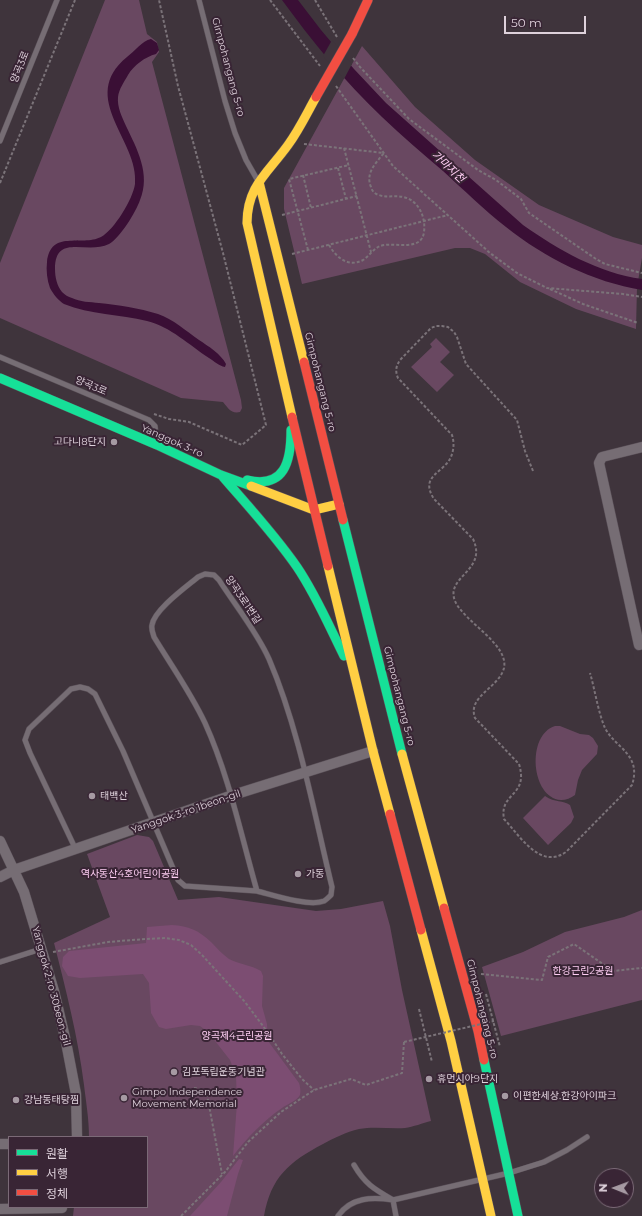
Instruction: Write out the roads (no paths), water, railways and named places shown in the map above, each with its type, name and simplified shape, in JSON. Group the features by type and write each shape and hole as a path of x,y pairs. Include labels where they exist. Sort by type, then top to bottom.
{"street":[{"path":"368,0 352,34 287,146 258,182 248,205 247,224 290,401 314,510 373,751 451,1042 491,1216"},
{"name":"Gimpohangang 5-ro","path":"258,182 396,731 478,1031 510,1173 518,1216"},
{"name":"Yanggok 3-ro","path":"0,378 157,446 221,476 314,510"},
{"path":"221,476 262,482 274,479 284,471 290,459 290,401"},
{"path":"642,447 602,457 599,463 639,644 642,644"},
{"path":"221,476 283,547 298,568 317,600 357,684"},
{"path":"314,510 339,504"},
{"name":"Yanggok 3-ro 1beon-gil","path":"0,877 14,870 230,796 373,751"},
{"name":"Yanggok 2-ro 30beon-gil","path":"0,841 24,892 54,991 76,1094 77,1136"},
{"path":"0,1209 62,1210"}],"lane":[{"name":"양곡3로","path":"0,141 57,0"},
{"name":"Gimpohangang 5-ro","path":"199,0 225,101 235,133 246,160 258,182"},
{"name":"양곡3로","path":"0,357 149,420 155,426 157,446"},
{"name":"양곡3로1번길","path":"76,850 25,740 29,729 71,689 80,687 88,689 95,694 123,751 174,872 178,880 185,886 257,891 281,898 315,902 324,901 331,895 332,887 305,773 290,720 268,659 260,642 219,580 214,575 205,574 198,577 160,610 153,619 151,627 154,637 194,703 214,745 257,891"},
{"path":"0,962 41,949"},
{"path":"338,1216 346,1208 360,1200 379,1198 393,1200 510,1173 544,1162 587,1137"},
{"path":"354,1165 362,1178 375,1190 393,1200"},
{"path":"393,1200 396,1216"}],"water":[{"name":"가마지천","path":"282,0 298,0 354,69 386,103 523,225 565,251 595,266 610,272 642,279 642,290 606,281 570,267 537,249 498,220 368,104 329,61"},
{"path":"151,39 157,43 159,50 156,54 144,59 133,68 119,91 118,97 120,112 138,153 143,171 144,181 140,200 127,224 118,236 109,244 100,247 66,248 60,251 56,258 56,278 62,292 75,299 85,302 136,308 158,314 169,319 218,354 224,360 226,364 225,367 221,366 164,327 147,321 74,308 64,304 53,293 48,282 47,262 50,252 54,246 61,242 93,240 101,237 112,228 131,198 135,184 134,168 129,152 114,120 109,104 108,88 113,72 139,46"}],"place":[{"name":"고다니8단지","path":"114,442"},
{"name":"태백산","path":"92,796"},
{"name":"가동","path":"298,874"},
{"name":"김포독립운동기념관","path":"174,1072"},
{"name":"휴먼시아9단지","path":"429,1079"},
{"name":"이편한세상.한강아이파크","path":"505,1096"},
{"name":"Gimpo Independence Movement Memorial","path":"124,1098"},
{"name":"강남동태탕찜","path":"16,1100"}],"park label":[{"name":"역사동산4호어린이공원","path":"130,874"},
{"name":"한강근린2공원","path":"583,971"},
{"name":"양곡제4근린공원","path":"237,1036"}]}
